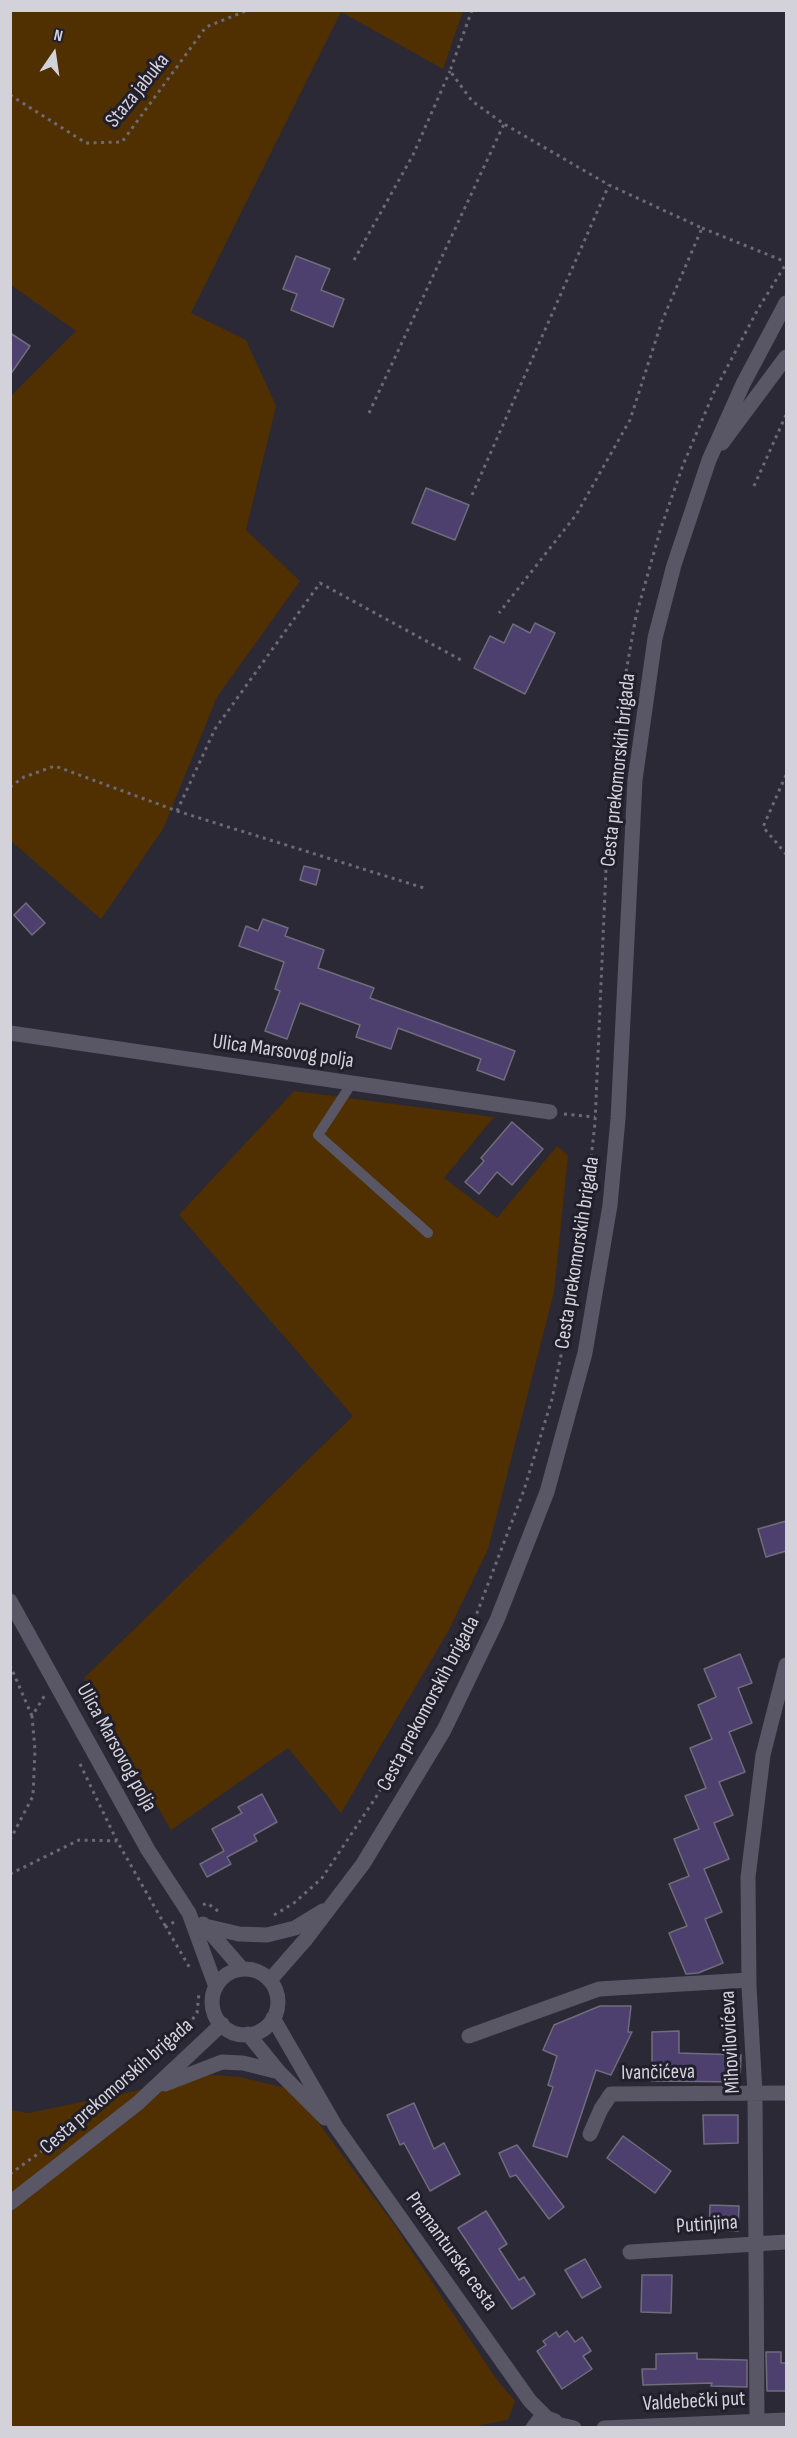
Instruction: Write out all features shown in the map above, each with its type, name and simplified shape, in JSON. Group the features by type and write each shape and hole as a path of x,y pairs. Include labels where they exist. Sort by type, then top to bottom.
{"main road":[{"name":"Cesta prekomorskih brigada","path":"270,1980 335,1902 363,1864 444,1730 477,1664 527,1548 548,1492 568,1420 594,1309 610,1204 618,1119 635,780 649,670 674,564 709,460 743,384 786,303"},
{"name":"Cesta prekomorskih brigada","path":"709,460 786,357"},
{"name":"Ulica Marsovog polja","path":"10,1033 550,1112"},
{"name":"Ulica Marsovog polja","path":"10,1601 148,1850 189,1913 216,1986"},
{"name":"Mihovilovićeva","path":"757,2420 754,2243 755,2093 749,1980 748,1877 763,1755 786,1665"},
{"path":"205,1926 239,1934 267,1935 295,1928 335,1902"},
{"name":"Ulica Marsovog polja","path":"189,1913 205,1926 242,1969"},
{"path":"242,1969 256,1971 270,1980 278,2001 273,2018 265,2027 248,2034 232,2031 222,2025 213,2006 216,1986 228,1973 242,1969"},
{"path":"469,2036 599,1989 749,1980"},
{"name":"Premanturska cesta","path":"273,2018 336,2127 546,2424"},
{"name":"Cesta prekomorskih brigada","path":"10,2203 152,2091 222,2025"},
{"name":"Premanturska cesta","path":"248,2034 279,2072 336,2127"},
{"path":"152,2091 198,2069 222,2062 243,2063 279,2072"},
{"name":"Ivančićeva","path":"590,2134 601,2109 611,2094 786,2093"},
{"name":"Putinjina","path":"630,2252 786,2242"},
{"name":"Valdebečki put","path":"604,2427 786,2420"},
{"path":"546,2424 574,2427"}],"lane":[{"path":"352,1083 318,1136 428,1233"}],"path":[{"name":"Staza jabuka","path":"10,95 86,143 122,142 207,27 248,10"},
{"path":"354,260 413,155 450,71 472,10"},
{"path":"269,1918 294,1903 322,1878 376,1797 432,1702 477,1613 524,1490 552,1399 584,1222 596,1117 608,823 618,717 636,616 675,487 714,392 786,263 702,228 609,185 504,124 472,101 450,71"},
{"path":"369,413 504,124"},
{"path":"472,495 609,185"},
{"path":"499,613 576,515 630,420 662,321 702,228"},
{"path":"754,486 786,415"},
{"path":"177,811 215,729 320,582 461,660"},
{"path":"10,787 24,777 55,766 177,811 424,888"},
{"path":"786,775 763,827 786,854"},
{"path":"550,1112 596,1117"},
{"path":"10,1665 32,1716 35,1750 33,1796 10,1840"},
{"path":"32,1716 43,1696 59,1686"},
{"path":"43,1696 48,1706"},
{"path":"78,1761 117,1841 194,1975"},
{"path":"10,1874 79,1840 117,1841"},
{"path":"166,1927 207,1903 224,1915"},
{"path":"10,2174 64,2135 181,2035 197,2013 200,1988"}],"shaded area":[{"path":"11,10 463,11 443,69 341,12 191,313 246,340 276,406 246,530 300,581 217,697 163,829 101,919 11,841 11,396 76,331 11,285"},
{"path":"294,1091 494,1117 444,1178 497,1218 557,1146 568,1155 554,1292 488,1549 449,1630 341,1813 288,1748 171,1830 84,1678 353,1416 179,1215"},
{"path":"212,2075 240,2077 294,2090 393,2223 497,2380 515,2401 508,2420 481,2425 479,2428 11,2427 10,2110 29,2113"}],"building":[{"path":"296,256 330,269 321,290 344,299 333,327 291,310 297,294 283,289"},
{"path":"10,333 30,346 10,375"},
{"path":"426,488 469,505 455,540 412,523"},
{"path":"535,623 555,633 525,694 474,668 490,636 504,643 513,624 530,633"},
{"path":"304,866 320,870 316,885 300,880"},
{"path":"26,903 45,923 32,935 14,915"},
{"path":"263,919 288,928 285,936 324,950 318,968 374,988 370,998 515,1051 504,1080 477,1070 481,1059 398,1028 391,1049 356,1037 360,1025 300,1003 287,1039 265,1031 280,991 275,989 284,962 239,946 246,926 258,931"},
{"path":"512,1122 543,1149 512,1185 497,1172 479,1194 465,1182 484,1161 481,1158"},
{"path":"786,1521 786,1551 766,1557 758,1529"},
{"path":"740,1654 752,1683 738,1688 752,1723 729,1732 745,1772 719,1782 733,1815 714,1823 729,1859 704,1869 722,1912 705,1919 723,1963 698,1973 686,1974 669,1933 687,1926 669,1884 689,1876 674,1839 699,1829 685,1796 706,1788 690,1748 712,1739 698,1705 716,1697 704,1669"},
{"path":"262,1794 277,1822 254,1835 257,1841 227,1857 231,1864 207,1877 200,1864 224,1851 212,1829 242,1813 238,1807"},
{"path":"600,2006 631,2006 628,2032 632,2032 611,2075 596,2070 567,2157 533,2146 553,2087 548,2085 557,2056 543,2050 554,2025"},
{"path":"679,2031 679,2053 741,2055 740,2082 652,2081 652,2032"},
{"path":"414,2103 434,2149 444,2143 460,2174 430,2191 404,2143 400,2145 387,2115"},
{"path":"703,2115 738,2115 738,2143 704,2144"},
{"path":"623,2136 671,2171 655,2193 607,2158"},
{"path":"517,2145 564,2207 549,2219 516,2175 510,2177 499,2153"},
{"path":"710,2205 739,2206 738,2231 709,2230"},
{"path":"486,2211 507,2244 499,2249 519,2280 524,2277 535,2294 512,2309 458,2228"},
{"path":"585,2259 601,2287 582,2298 565,2270"},
{"path":"642,2275 672,2275 671,2313 641,2312"},
{"path":"567,2331 575,2342 582,2337 591,2351 583,2356 592,2369 562,2389 537,2351 546,2345 543,2341 556,2332 559,2337"},
{"path":"766,2352 781,2352 781,2363 786,2363 786,2391 767,2391"},
{"path":"697,2353 697,2359 747,2360 747,2387 711,2386 712,2383 643,2385 642,2369 656,2369 656,2354"}]}
